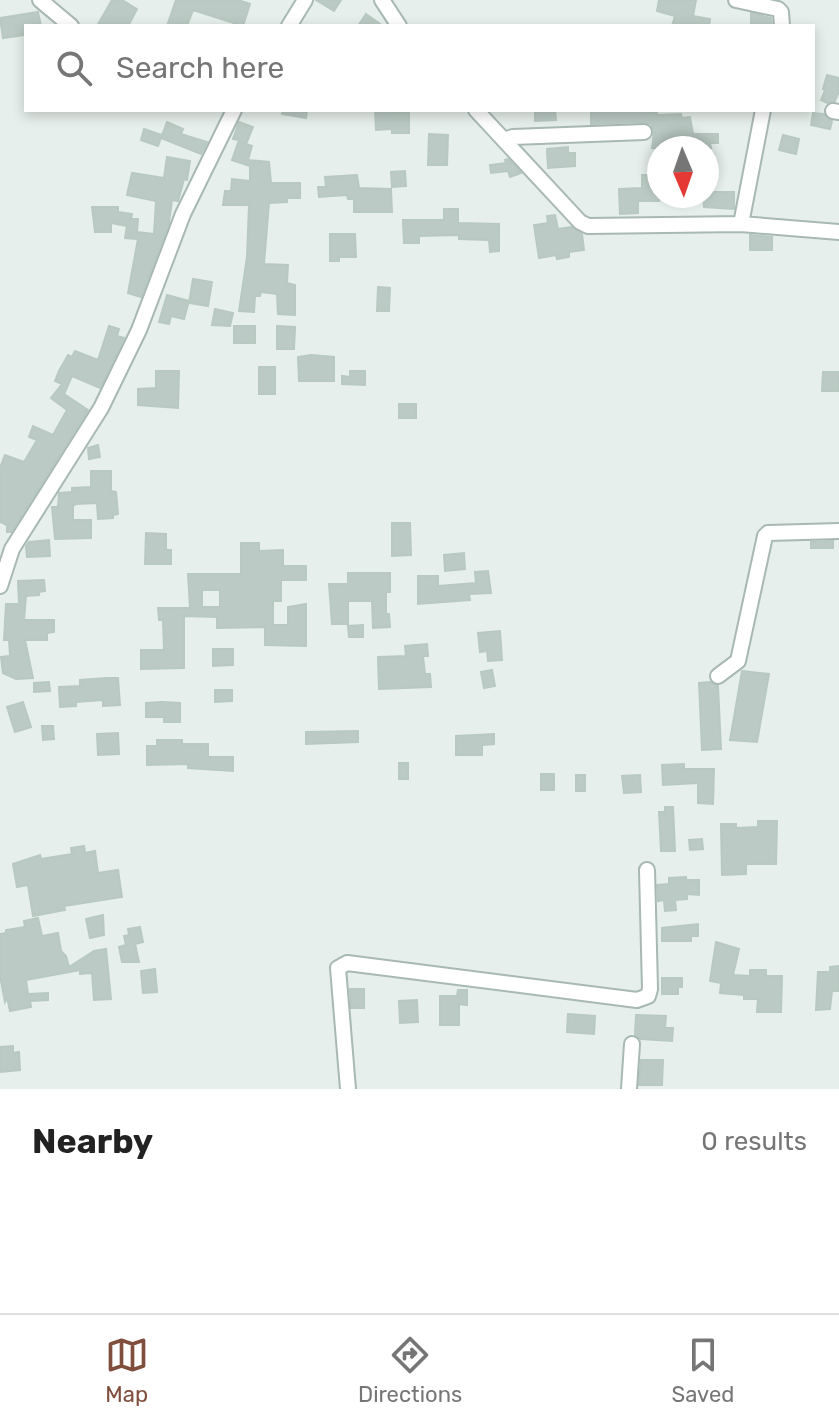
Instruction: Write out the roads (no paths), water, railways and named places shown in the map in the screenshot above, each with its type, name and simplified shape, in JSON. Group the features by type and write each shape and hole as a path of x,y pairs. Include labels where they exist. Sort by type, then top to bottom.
{"street":[{"path":"40,0 69,24"},
{"path":"290,24 305,0"},
{"path":"382,0 398,24"},
{"path":"736,0 778,9 782,24"},
{"path":"0,586 12,549 101,408 139,330 183,214 233,112"},
{"path":"478,112 580,222 588,226 741,224 839,232"},
{"path":"741,224 763,112"},
{"path":"504,140 513,137 644,132"},
{"path":"718,676 738,661 765,536 768,533 839,531"},
{"path":"348,1089 338,968 347,963 637,1000 648,996 650,989 647,870"},
{"path":"629,1089 632,1044"}]}
